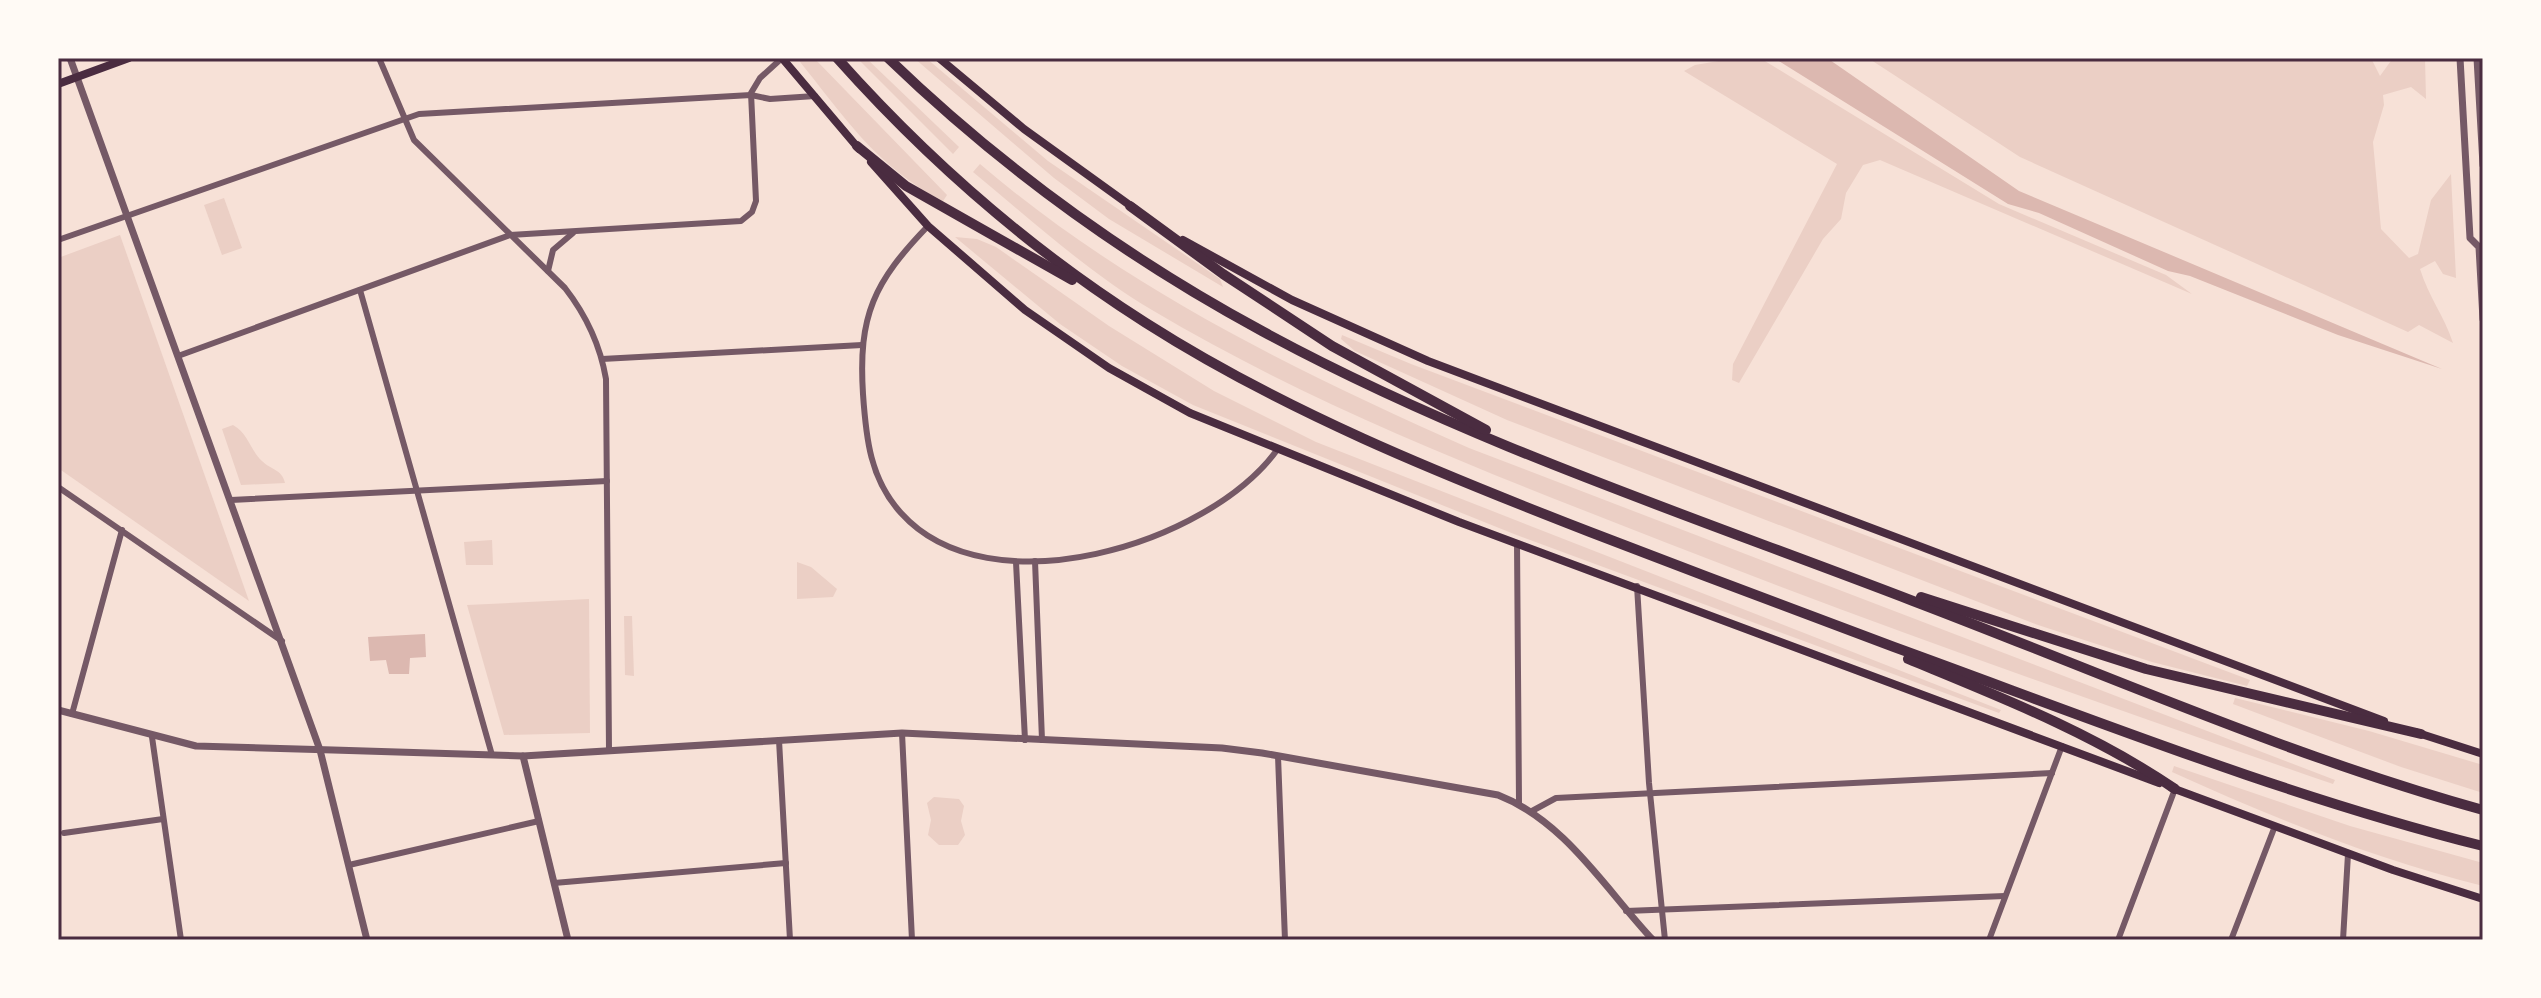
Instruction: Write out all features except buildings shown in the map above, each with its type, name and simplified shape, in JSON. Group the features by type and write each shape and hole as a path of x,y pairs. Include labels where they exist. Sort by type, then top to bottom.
{"highway":[{"path":"837,58 914,139 991,209 1064,267 1144,322"},
{"path":"888,58 1017,171 1178,283 1361,381 1534,455 2343,765 2483,810"},
{"path":"857,146 911,190 1267,392 1412,460 1781,605 2061,724 2122,755 2175,789"},
{"path":"1130,206 1223,274 1343,353 1534,455"},
{"path":"1798,556 2133,665 2421,734"},
{"path":"1781,605 2305,793 2483,846"}],"main road":[{"path":"58,84 129,58"},
{"path":"782,58 928,226 1015,302 1080,349 1190,413 1517,543 2348,854 2483,899"},
{"path":"939,58 1038,141 1130,206 1283,296 1410,354 2421,734 2483,754"}],"street":[{"path":"70,58 320,750 367,940"},
{"path":"379,58 414,140 548,271 579,306 602,359 606,379 609,750"},
{"path":"178,356 510,235 733,223 751,214 756,194 751,95 758,80 782,58"},
{"path":"2460,58 2470,238 2481,244 2483,319"},
{"path":"2477,58 2483,165"},
{"path":"58,240 403,118 426,113 751,95 766,99 815,96"},
{"path":"928,226 879,285 869,309 862,345 868,445 878,479 892,502 917,529 942,545 976,558 1016,562 1098,553 1171,528 1231,493 1277,450"},
{"path":"548,271 553,250 575,231"},
{"path":"360,290 492,755"},
{"path":"602,359 862,345"},
{"path":"231,500 607,481"},
{"path":"58,487 282,641"},
{"path":"72,714 122,530"},
{"path":"1517,543 1519,803"},
{"path":"1035,561 1042,740"},
{"path":"1016,562 1025,740"},
{"path":"1637,586 1650,792 1665,940"},
{"path":"58,710 196,746 523,756 902,733 1222,748 1278,756 1498,795 1519,803 1560,835 1653,940"},
{"path":"902,733 912,940"},
{"path":"152,737 181,940"},
{"path":"779,740 790,940"},
{"path":"1989,940 2062,746"},
{"path":"523,756 568,940"},
{"path":"1278,756 1285,940"},
{"path":"1532,811 1556,798 2052,773"},
{"path":"2118,940 2175,789"},
{"path":"64,833 163,819"},
{"path":"349,865 539,821"},
{"path":"2231,940 2275,826"},
{"path":"2343,940 2348,854"},
{"path":"554,883 786,863"},
{"path":"1626,911 2005,896"}],"shaded area":[{"path":"797,58 814,58 947,195 943,201 879,156"},
{"path":"857,58 866,58 959,147 953,154"},
{"path":"914,58 926,58 1048,161 1220,279 1223,287 1109,219 1054,178"},
{"path":"1736,58 1760,58 1999,204 2166,275 2192,294 1880,160 1863,165 1846,193 1841,219 1823,239 1739,383 1732,380 1733,364 1837,164 1684,71 1695,65"},
{"path":"1774,58 1827,58 2019,191 2442,369 2338,335 2190,276 2168,271 2039,213 2008,204"},
{"path":"1868,58 2371,58 2380,76 2393,58 2425,58 2426,99 2411,87 2383,95 2384,105 2373,142 2381,229 2409,258 2418,254 2431,200 2451,174 2456,278 2443,274 2435,261 2420,269 2453,343 2419,325 2408,332 2020,157"},
{"path":"980,164 1093,250 1153,288 1276,357 1404,419 1469,448 2335,780 2333,784 2249,755 1833,606 1535,491 1340,408 1214,345 1128,295 1060,245 973,172"},
{"path":"224,198 242,248 222,255 204,205"},
{"path":"120,235 249,601 58,468 58,258"},
{"path":"955,237 977,239 996,247 1109,326 1214,391 1316,442 2001,710 1999,713 1514,534 1193,405 1122,366 1060,324"},
{"path":"1342,335 1411,364 2250,680 2247,686 2152,662 2038,625 1507,420 1355,351 1341,339"},
{"path":"233,425 242,432 262,461 279,472 285,483 241,485 222,429"},
{"path":"492,540 493,565 466,565 464,542"},
{"path":"797,562 811,567 837,589 833,597 797,599"},
{"path":"589,599 590,733 504,735 467,605"},
{"path":"624,616 632,616 634,676 625,675"},
{"path":"425,634 426,657 410,658 409,674 389,674 386,660 370,661 368,637"},
{"path":"2235,698 2369,731 2483,765 2483,793 2401,767 2233,704"},
{"path":"2174,766 2350,826 2483,863 2483,886 2404,864 2325,836 2172,772"},
{"path":"934,797 959,799 964,806 961,821 965,835 958,845 939,845 928,835 931,820 927,803"}]}
